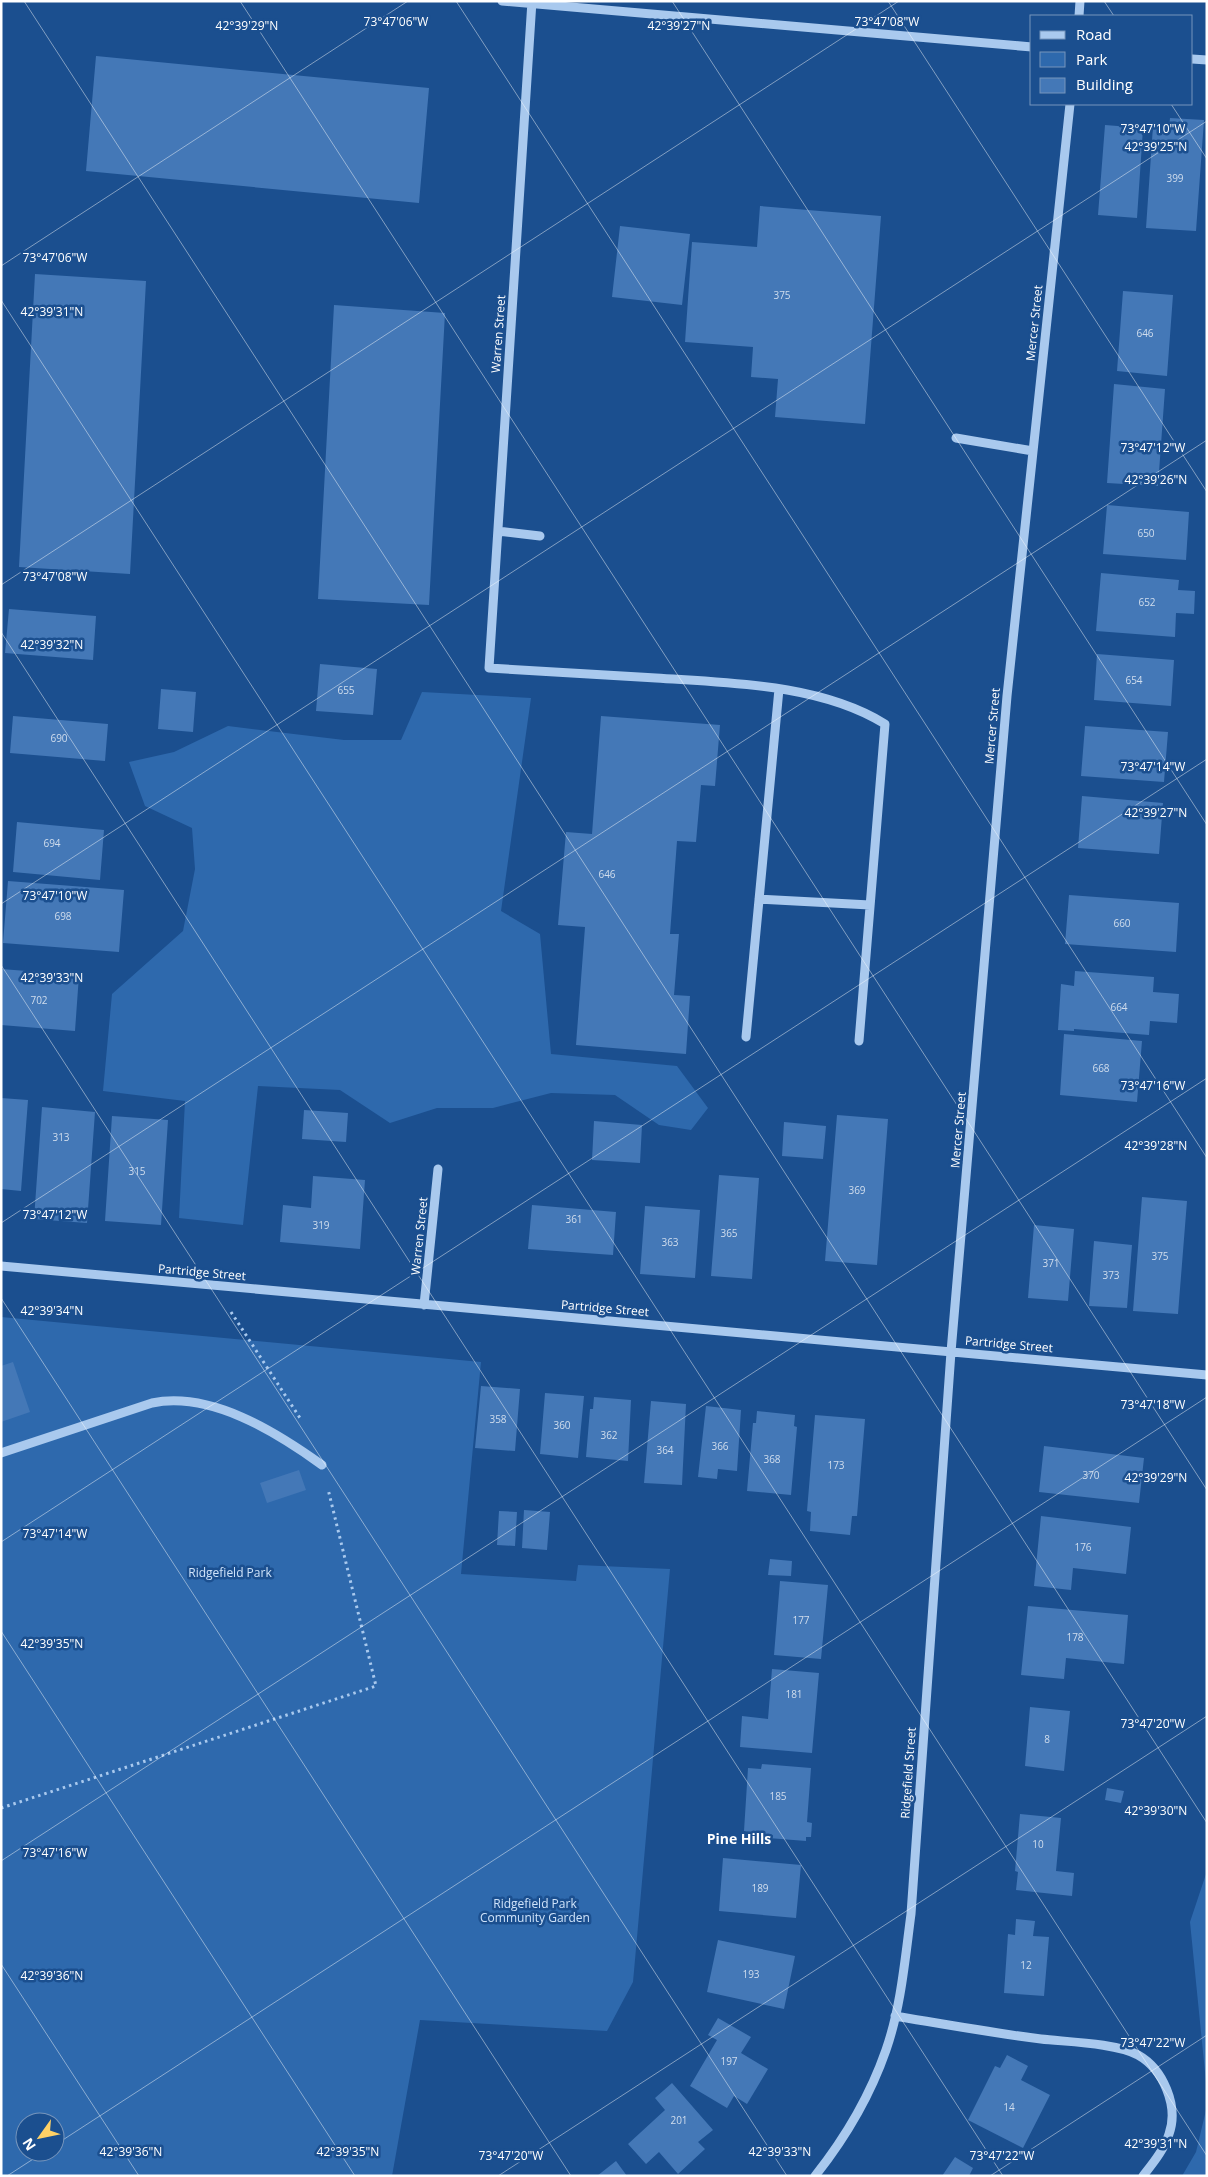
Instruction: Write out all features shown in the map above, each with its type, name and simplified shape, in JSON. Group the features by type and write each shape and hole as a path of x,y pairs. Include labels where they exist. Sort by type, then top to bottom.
{"street":[{"path":"502,1 1030,47"},
{"path":"1079,15 1080,1"},
{"name":"Warren Street","path":"532,3 489,668 757,684 780,689"},
{"path":"1193,59 1207,60"},
{"name":"Mercer Street","path":"951,1352 1007,696 1070,105"},
{"path":"956,438 1033,451"},
{"path":"498,531 540,536"},
{"path":"746,1037 780,689 830,700 864,711 885,724 859,1041"},
{"path":"759,899 870,905"},
{"name":"Warren Street","path":"424,1304 438,1169"},
{"name":"Partridge Street","path":"1,1266 1207,1375"},
{"name":"Ridgefield Street","path":"815,2176 856,2118 886,2048 895,2016 904,1964 911,1914 951,1352"},
{"path":"1,1453 152,1403 173,1399 220,1410 266,1427 322,1464"},
{"path":"895,2016 1012,2035 1102,2046 1137,2054 1151,2065 1164,2084 1171,2107 1172,2121 1170,2134 1163,2149 1143,2176"}],"path":[{"path":"214,1285 304,1424"},
{"path":"1,1808 376,1686 322,1464"}],"green space":[{"path":"422,692 531,698 501,911 540,934 551,1054 677,1066 708,1108 691,1130 659,1125 615,1095 551,1093 493,1108 437,1108 390,1123 340,1090 258,1086 243,1225 179,1218 185,1101 103,1091 112,994 183,931 195,869 192,828 145,806 129,762 174,752 228,726 344,740 401,740"},
{"name":"Ridgefield Park","path":"1,1317 481,1362 461,1574 576,1581 578,1565 670,1569 633,1982 607,2031 420,2020 392,2176 1,2176"},
{"path":"1207,1871 1207,2092 1190,1922"},
{"path":"1207,2106 1207,2176 1182,2176 1196,2152"}],"building":[{"path":"96,56 429,88 419,203 86,171"},
{"path":"1170,118 1204,120 1196,231 1146,228 1153,126 1169,128"},
{"path":"1105,125 1143,128 1137,218 1098,215"},
{"path":"760,206 881,216 865,424 775,417 778,379 751,377 753,347 685,342 692,242 757,247"},
{"path":"620,226 690,234 682,305 612,297"},
{"path":"35,274 146,281 130,574 19,567"},
{"path":"1123,291 1173,295 1167,376 1117,371"},
{"path":"334,305 445,313 429,605 318,599"},
{"path":"1114,384 1165,389 1158,486 1107,483"},
{"path":"1107,505 1189,512 1186,560 1103,554"},
{"path":"1101,573 1179,580 1178,590 1195,591 1194,614 1176,613 1175,637 1096,631"},
{"path":"9,609 96,616 93,660 5,653"},
{"path":"1097,654 1174,660 1171,706 1094,700"},
{"path":"320,664 377,669 373,715 316,711"},
{"path":"161,689 196,692 193,732 158,729"},
{"path":"13,716 108,724 105,761 10,753"},
{"path":"601,716 720,725 715,786 701,785 696,842 677,841 670,934 679,934 674,995 690,996 686,1054 576,1045 585,927 558,925 566,832 592,834"},
{"path":"1085,726 1168,732 1164,782 1081,776"},
{"path":"1082,796 1163,803 1159,854 1078,848"},
{"path":"17,822 104,830 100,880 13,872"},
{"path":"8,881 124,890 119,952 3,943"},
{"path":"1069,895 1179,903 1176,952 1065,944"},
{"path":"1,969 79,975 75,1031 1,1025"},
{"path":"1075,971 1154,977 1153,992 1179,994 1177,1023 1150,1021 1149,1035 1074,1029 1074,1031 1058,1030 1061,984 1074,986"},
{"path":"1064,1034 1142,1041 1137,1102 1060,1095"},
{"path":"1,1098 28,1100 21,1191 1,1189"},
{"path":"42,1107 95,1112 87,1223 34,1219"},
{"path":"304,1110 348,1113 346,1142 302,1139"},
{"path":"837,1115 888,1119 877,1265 825,1261"},
{"path":"112,1116 168,1120 161,1225 105,1221"},
{"path":"594,1121 642,1125 640,1163 592,1160"},
{"path":"784,1122 826,1126 823,1159 782,1156"},
{"path":"719,1175 759,1178 752,1279 711,1276"},
{"path":"313,1176 365,1180 360,1249 280,1242 283,1205 311,1208"},
{"path":"1142,1197 1187,1201 1178,1314 1133,1311"},
{"path":"532,1205 616,1212 613,1255 528,1249"},
{"path":"645,1206 700,1210 695,1278 640,1274"},
{"path":"1034,1225 1074,1229 1068,1301 1028,1298"},
{"path":"1094,1241 1132,1245 1127,1308 1089,1306"},
{"path":"13,1362 30,1412 1,1422 1,1366"},
{"path":"481,1386 520,1389 515,1451 475,1448"},
{"path":"545,1393 584,1396 578,1458 540,1454"},
{"path":"594,1397 631,1400 628,1461 586,1457 590,1409 593,1409"},
{"path":"651,1401 686,1404 682,1485 644,1483"},
{"path":"706,1406 741,1410 737,1471 718,1469 717,1479 698,1477"},
{"path":"757,1411 795,1415 794,1426 797,1427 791,1495 747,1491 753,1423 756,1423"},
{"path":"815,1415 865,1419 857,1516 852,1516 850,1535 810,1531 811,1512 807,1511"},
{"path":"1044,1446 1144,1458 1139,1503 1039,1492"},
{"path":"299,1470 306,1490 267,1503 260,1483"},
{"path":"524,1510 550,1512 547,1550 522,1548"},
{"path":"499,1511 517,1512 515,1546 497,1545"},
{"path":"1041,1516 1131,1527 1126,1574 1073,1568 1071,1590 1034,1586"},
{"path":"770,1559 792,1561 791,1576 768,1575"},
{"path":"780,1581 828,1585 821,1659 774,1655"},
{"path":"1028,1606 1128,1615 1124,1664 1066,1658 1064,1679 1021,1675"},
{"path":"772,1669 819,1673 812,1753 740,1747 742,1716 768,1719"},
{"path":"1030,1707 1070,1711 1064,1771 1025,1766"},
{"path":"762,1764 811,1768 807,1822 812,1823 811,1837 806,1837 806,1841 756,1837 756,1833 744,1831 748,1768 761,1769"},
{"path":"1107,1788 1124,1791 1121,1803 1105,1800"},
{"path":"1020,1814 1061,1818 1056,1871 1074,1873 1072,1896 1016,1890 1018,1872 1015,1871"},
{"path":"723,1858 801,1865 796,1918 719,1911"},
{"path":"1016,1919 1035,1921 1033,1936 1049,1937 1044,1996 1004,1993 1008,1934 1015,1935"},
{"path":"718,1940 795,1956 784,2009 707,1992"},
{"path":"718,2018 751,2037 741,2053 768,2069 747,2104 734,2096 727,2108 690,2086 717,2040 708,2035"},
{"path":"1007,2055 1028,2066 1021,2080 1050,2095 1023,2148 968,2120 995,2066 1000,2068"},
{"path":"672,2083 713,2130 698,2142 705,2149 678,2174 659,2152 646,2164 628,2144 665,2110 655,2098"},
{"path":"955,2157 973,2168 969,2176 942,2176"},
{"path":"616,2161 627,2176 597,2176"}],"district":[{"name":"Pine Hills","path":"739,1838"}],"park label":[{"name":"Ridgefield Park Community Garden","path":"535,1910"}]}
